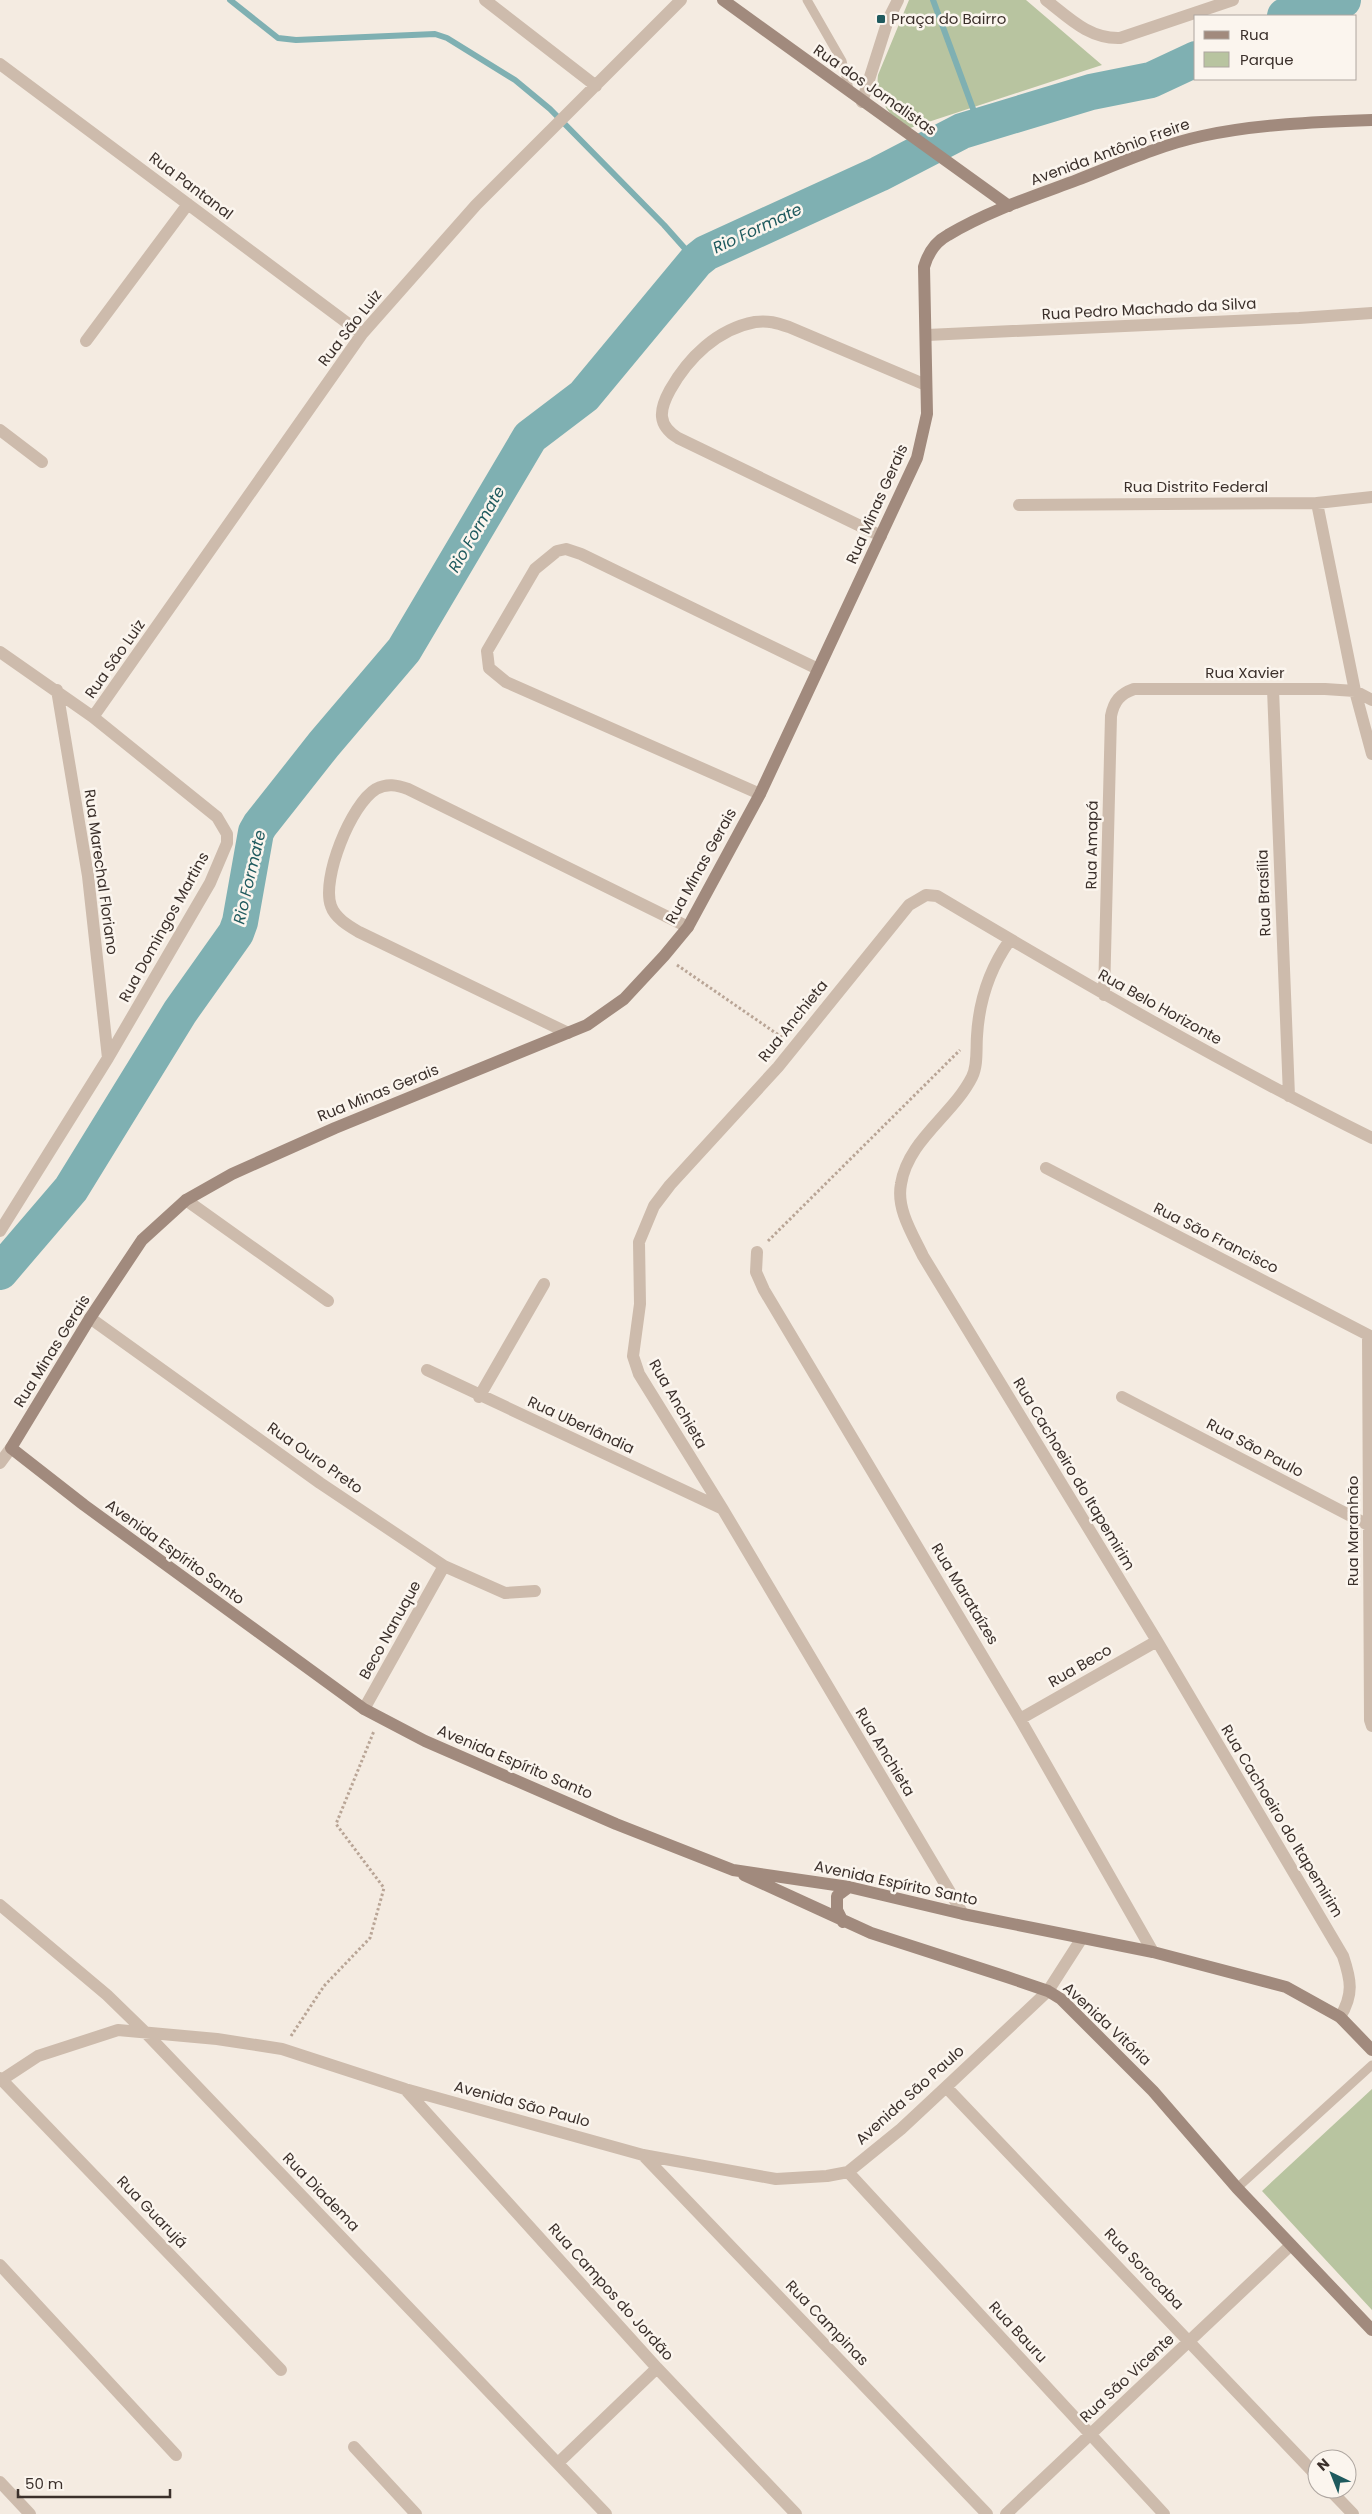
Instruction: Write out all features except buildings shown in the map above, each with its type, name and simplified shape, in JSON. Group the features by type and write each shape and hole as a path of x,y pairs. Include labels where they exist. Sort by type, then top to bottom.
{"street":[{"path":"485,0 596,86"},
{"name":"Rua São Luiz","path":"93,717 362,334 476,205 681,0"},
{"name":"Rua dos Jornalistas","path":"723,0 862,102 1009,206"},
{"path":"862,102 888,20 898,0"},
{"path":"1046,0 1086,31 1105,39 1120,38 1232,0"},
{"name":"Rua Pantanal","path":"0,64 362,334"},
{"name":"Avenida Antônio Freire","path":"1009,206 1118,164 1202,136 1295,123 1372,120"},
{"path":"86,341 188,204"},
{"name":"Rua Minas Gerais","path":"11,1448 90,1318 142,1240 186,1200 232,1174 327,1132 587,1025 624,999 688,927 760,794 917,458 927,414 927,335 924,267 928,254 948,235 1009,206"},
{"name":"Rua Pedro Machado da Silva","path":"927,335 1289,319 1372,313"},
{"path":"881,536 678,438 670,433 662,424 660,414 664,401 690,359 713,340 739,326 763,321 771,321 789,327 926,385"},
{"path":"0,430 42,462"},
{"name":"Rua Distrito Federal","path":"1019,505 1317,503 1372,497"},
{"path":"1317,503 1355,691 1372,754"},
{"path":"760,794 506,682 489,668 487,651 535,569 547,557 557,551 566,549 581,554 818,669"},
{"name":"Rua Domingos Martins","path":"0,652 93,717 217,817 227,834 227,843 210,883 108,1058 0,1231"},
{"name":"Rua Xavier","path":"1119,697 1134,689 1273,689 1355,691 1372,700"},
{"name":"Rua Brasília","path":"1273,689 1289,1096"},
{"name":"Rua Marechal Floriano","path":"56,690 88,876 108,1058"},
{"name":"Rua Amapá","path":"1104,995 1111,716 1113,706 1119,697"},
{"path":"568,1033 359,932 343,922 331,907 329,892 331,868 363,800 374,790 385,785 408,789 688,927"},
{"name":"Rua Anchieta","path":"937,896 926,895 909,905 794,1046 670,1185 654,1206 639,1242 640,1304 633,1356 650,1394 722,1508 963,1914"},
{"name":"Rua Belo Horizonte","path":"937,896 1104,995 1289,1096 1372,1138"},
{"name":"Rua Cachoeiro do Itapemirim","path":"1010,940 998,956 988,977 977,1034 973,1074 963,1094 920,1143 902,1177 901,1199 906,1220 923,1256 1157,1641 1343,1956 1350,1979 1348,2003 1340,2017"},
{"name":"Rua São Francisco","path":"1046,1168 1370,1336"},
{"path":"186,1200 328,1301"},
{"name":"Rua Marataízes","path":"757,1252 756,1272 764,1290 1020,1719 1153,1952"},
{"path":"479,1397 544,1284"},
{"name":"Rua Ouro Preto","path":"90,1318 320,1483 444,1566 505,1593 535,1591"},
{"name":"Rua Maranhão","path":"1370,1336 1370,1720 1372,1726"},
{"name":"Rua Uberlândia","path":"427,1370 479,1397 722,1508"},
{"name":"Rua São Paulo","path":"1122,1397 1371,1527"},
{"path":"0,1463 11,1448"},
{"name":"Avenida Espírito Santo","path":"11,1448 84,1505 364,1709 425,1741 607,1820 733,1870 849,1887 963,1914 1153,1952 1286,1987 1340,2017 1372,2050"},
{"name":"Beco Nanuque","path":"364,1709 444,1566"},
{"name":"Rua Beco","path":"1020,1719 1157,1641"},
{"name":"Avenida Vitória","path":"733,1870 843,1922 871,1933 1048,1991 1075,2012 1153,2091 1237,2188 1372,2330"},
{"path":"843,1922 836,1904 837,1896 849,1887"},
{"name":"Rua Diadema","path":"0,1904 107,1995 144,2031 606,2514"},
{"path":"1048,1991 1082,1938"},
{"name":"Avenida São Paulo","path":"1,2080 38,2056 118,2030 144,2031 282,2049 404,2089 643,2155 776,2178 804,2178 848,2172 901,2129 1048,1991"},
{"name":"Rua Guarujá","path":"1,2080 281,2370"},
{"name":"Rua Sorocaba","path":"946,2087 1190,2340 1307,2465"},
{"name":"Rua Campos do Jordão","path":"404,2089 657,2368 796,2514"},
{"name":"Rua Campinas","path":"643,2155 987,2514"},
{"name":"Rua Bauru","path":"848,2172 1164,2514"},
{"name":"Rua São Vicente","path":"1006,2514 1291,2245"},
{"path":"0,2265 176,2455"},
{"path":"558,2463 657,2368"},
{"path":"354,2447 416,2514"},
{"path":"0,2482 30,2514"},
{"path":"1339,2499 1353,2514"}],"lane":[{"path":"807,0 842,61 850,93"},
{"path":"1237,2188 1372,2066"}],"path":[{"path":"664,956 794,1046"},
{"path":"757,1252 977,1034"},
{"path":"282,2049 324,1986 370,1938 384,1888 336,1824 379,1718"}],"green space":[{"path":"909,0 1026,0 1102,65 907,129 895,119 881,99 878,75"},
{"path":"1372,2089 1372,2310 1262,2191"}],"waterway":[{"path":"230,0 278,38 296,40 435,34 447,38 515,80 550,109 664,225 696,261"},
{"path":"933,0 979,125"},
{"name":"Rio Formate","path":"1289,15 1343,0"},
{"name":"Rio Formate","path":"0,1272 71,1189 180,1012 236,933 240,922 256,832 260,825 324,744 404,650 530,437 584,396 696,261 706,253 879,174 962,131 1091,92 1151,80 1194,60"}],"place":[{"name":"Praça do Bairro","path":"881,19"}]}
